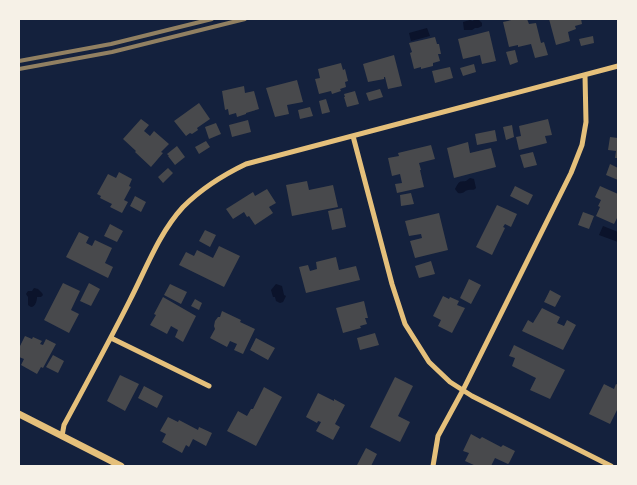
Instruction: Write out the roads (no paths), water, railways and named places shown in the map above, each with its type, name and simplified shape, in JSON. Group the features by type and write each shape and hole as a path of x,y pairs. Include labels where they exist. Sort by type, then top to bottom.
{"street":[{"path":"62,436 64,425 164,233 183,208 226,173 246,164 618,66"},
{"path":"433,466 438,436 463,390 571,173 582,145 586,122 584,75"},
{"path":"353,136 392,284 405,324 429,362 450,382 463,390 611,466"},
{"path":"111,338 209,386"},
{"path":"19,414 121,466"}],"water":[{"path":"478,19 482,26 472,30 464,30 463,22 473,21"},
{"path":"427,28 430,36 411,41 409,33"},
{"path":"470,178 474,179 476,188 458,193 455,189 459,183"},
{"path":"603,226 618,232 618,242 599,235"},
{"path":"276,284 282,286 286,296 283,302 280,303 273,297 271,290"},
{"path":"34,288 38,289 43,295 37,297 36,304 31,307 28,305 26,294"}],"railway":[{"path":"19,61 111,44 212,19"},
{"path":"19,69 112,52 245,19"}]}
